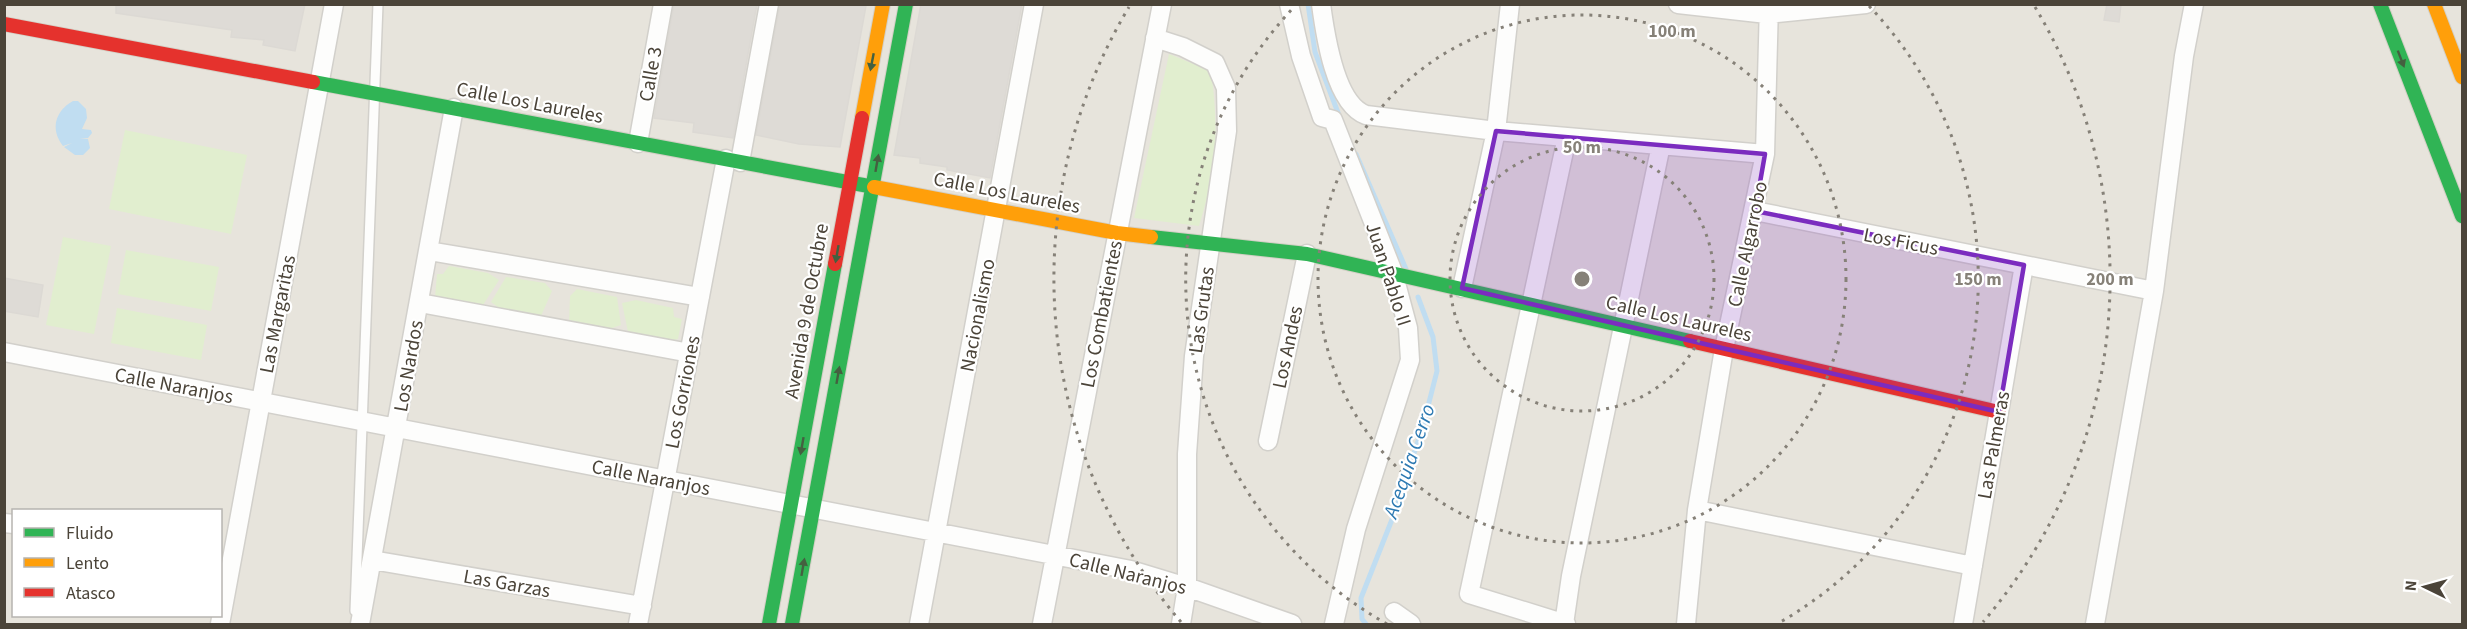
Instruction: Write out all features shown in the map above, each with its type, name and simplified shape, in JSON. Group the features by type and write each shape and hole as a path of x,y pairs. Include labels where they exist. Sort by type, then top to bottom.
{"street":[{"name":"Las Margaritas","path":"222,602 225,568 261,402 334,4"},
{"name":"Calle 3","path":"638,142 663,4"},
{"name":"Los Gorriones","path":"638,624 700,297 769,4"},
{"name":"Avenida 9 de Octubre","path":"769,624 883,4"},
{"path":"792,624 906,4"},
{"name":"Nacionalismo","path":"919,624 1034,4"},
{"name":"Los Combatientes","path":"1042,624 1162,4"},
{"name":"Juan Pablo II","path":"1288,4 1301,56 1322,117 1333,120 1398,273 1408,328 1410,360 1356,529 1334,624"},
{"path":"1321,4 1330,56 1344,93 1355,111 1366,115 1496,131 1765,154"},
{"path":"1462,288 1496,131 1510,4"},
{"path":"1678,4 1768,9 1857,5"},
{"path":"2095,624 2154,291 2184,56 2194,4"},
{"path":"2380,4 2463,216"},
{"path":"2434,4 2463,77"},
{"name":"Calle Algarrobo","path":"1686,624 1697,510 1724,349 1755,211 1765,154 1768,9"},
{"name":"Calle Los Laureles","path":"4,24 1117,232 1307,254 1999,412"},
{"name":"Las Grutas","path":"1155,38 1183,47 1215,63 1226,88 1227,131 1194,356 1187,454 1187,587 1181,624"},
{"name":"Los Nardos","path":"360,624 454,108"},
{"path":"1567,137 1469,594 1565,624 1571,576 1661,145"},
{"name":"Los Ficus","path":"1755,211 2154,291"},
{"path":"429,251 700,297"},
{"name":"Los Andes","path":"1268,441 1307,254"},
{"name":"Las Palmeras","path":"1963,624 2024,265"},
{"path":"420,303 690,353"},
{"name":"Calle Naranjos","path":"4,352 1131,570 1292,624"},
{"path":"1697,510 1973,566"},
{"name":"Las Garzas","path":"372,560 642,606"},
{"path":"1394,612 1411,624"}],"lane":[{"path":"354,624 378,4"}],"highlighted area":[{"path":"1496,131 1765,154 1755,211 2024,265 1999,412 1462,288"}],"shaded area":[{"path":"4,5 2462,5 2462,624 5,624"}],"green space":[{"path":"1169,54 1211,71 1215,112 1215,149 1210,186 1199,226 1134,218"},
{"path":"125,130 247,155 231,234 109,209"},
{"path":"63,237 111,246 94,334 46,325"},
{"path":"126,250 219,267 211,311 118,294"},
{"path":"449,266 488,273 499,280 483,305 435,297 437,274 443,274"},
{"path":"506,277 545,283 552,291 541,316 502,310 491,302"},
{"path":"577,289 617,297 621,325 609,329 569,322 570,296"},
{"path":"636,300 673,308 674,317 682,319 678,339 628,332 622,303"},
{"path":"117,308 207,325 201,360 111,343"}],"water":[{"path":"73,101 78,101 86,109 87,118 82,129 91,130 92,133 88,138 80,138 88,139 90,148 83,155 75,155 64,147 72,143 63,146 57,133 58,115"}],"building":[{"path":"116,4 305,4 295,51 263,45 264,40 231,37 232,30 116,13"},
{"path":"674,4 757,4 733,138 693,132 694,123 654,118"},
{"path":"780,4 866,6 840,147 799,144 756,135"},
{"path":"921,4 1022,4 990,178 920,163 920,158 894,155"},
{"path":"2107,4 2121,4 2119,22 2104,20"},
{"path":"4,278 43,285 38,317 4,311"}],"waterway":[{"name":"Acequia Cerro","path":"1308,4 1315,52 1340,118"},
{"name":"Acequia Cerro","path":"1356,154 1406,269"},
{"name":"Acequia Cerro","path":"1366,624 1362,619 1361,598 1393,517 1423,426 1437,371 1433,337 1418,297"}],"traffic: fast":[{"path":"792,624 906,4"},
{"path":"2380,4 2462,216"},
{"path":"313,82 874,187"},
{"path":"1151,237 1307,254 1690,341"},
{"path":"769,624 835,264"}],"traffic: slow":[{"path":"862,118 883,4"},
{"path":"2434,4 2462,77"},
{"path":"874,187 1117,233 1151,237"}],"traffic: jam":[{"path":"4,24 313,82"},
{"path":"835,264 862,118"},
{"path":"1690,341 1999,412"}]}
